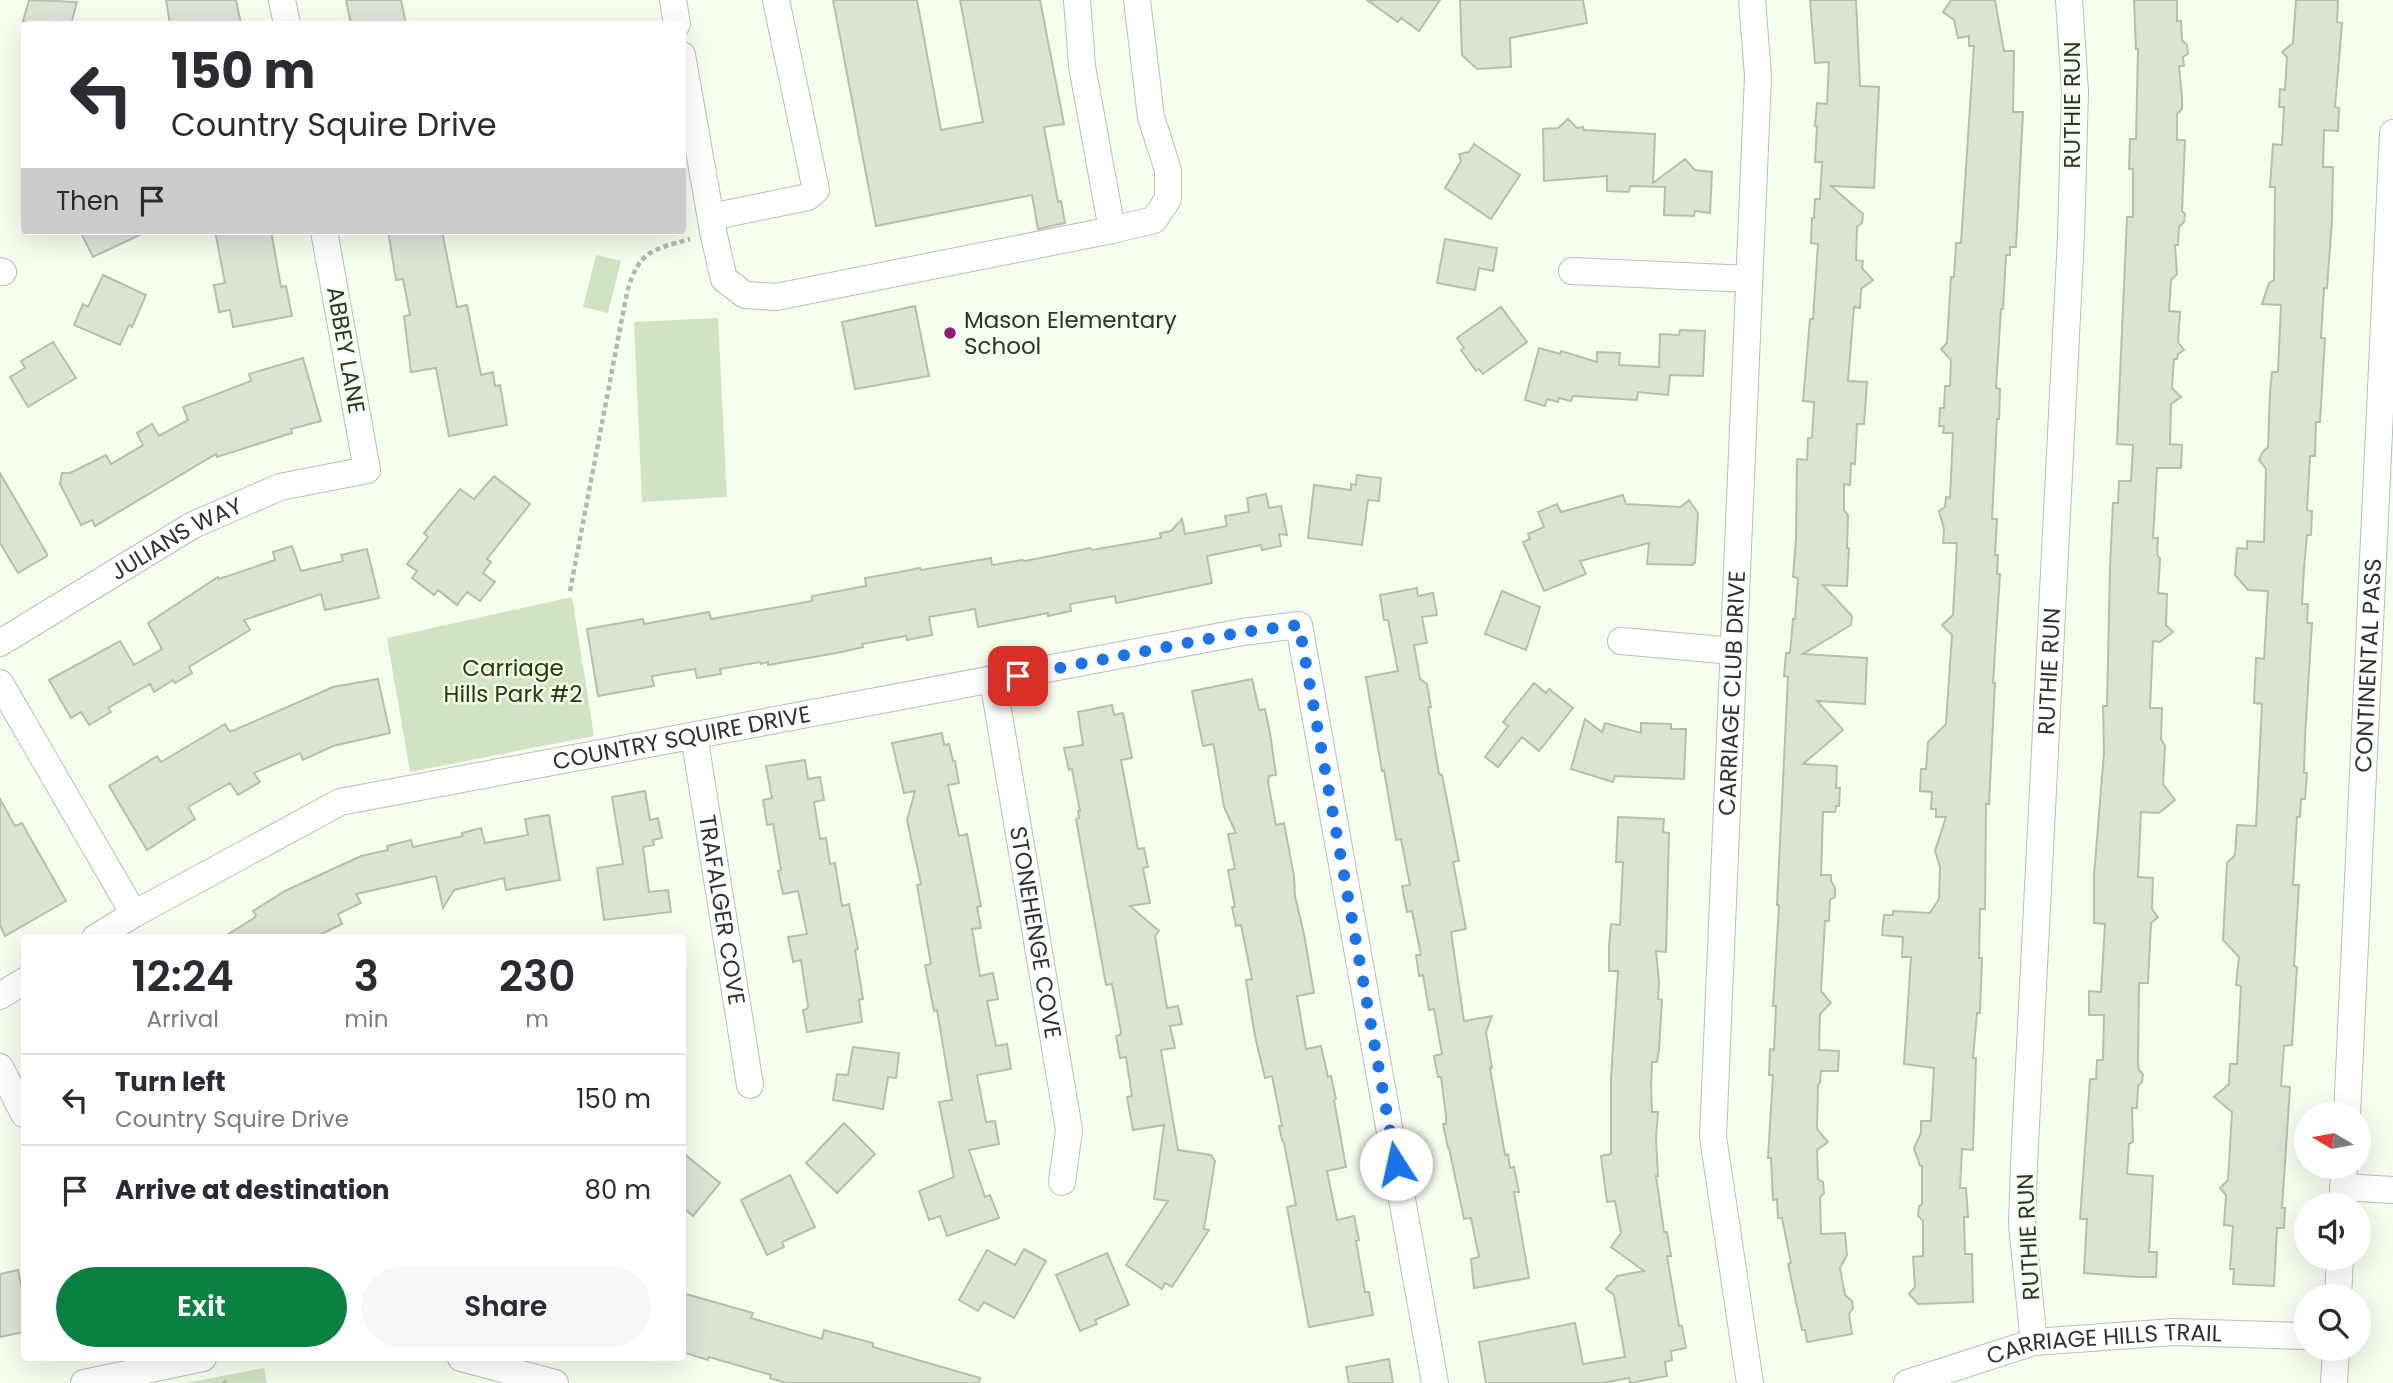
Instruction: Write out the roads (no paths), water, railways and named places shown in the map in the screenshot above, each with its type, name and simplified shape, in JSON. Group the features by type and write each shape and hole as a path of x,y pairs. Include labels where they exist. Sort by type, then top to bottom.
{"street":[{"path":"282,0 286,21"},
{"path":"674,0 677,21"},
{"path":"713,226 808,197 816,190 776,0"},
{"path":"1077,0 1082,66 1112,230"},
{"path":"686,77 724,279 745,295 776,297 1154,220 1168,199 1168,170 1151,117 1137,0"},
{"name":"CARRIAGE CLUB DRIVE","path":"1750,1383 1713,1137 1758,76 1752,0"},
{"name":"RUTHIE RUN","path":"2034,1342 2022,1225 2071,237 2075,91 2069,0"},
{"name":"CONTINENTAL PASS","path":"2348,1102 2393,133"},
{"name":"ABBEY LANE","path":"325,235 367,470"},
{"path":"1572,271 1749,279"},
{"name":"JULIANS WAY","path":"0,643 193,525 280,488 367,470"},
{"name":"COUNTRY SQUIRE DRIVE","path":"102,934 340,802 1243,632 1299,625 1435,1383"},
{"path":"1621,641 1733,651"},
{"name":"STONEHENGE COVE","path":"993,680 1069,1130 1062,1182"},
{"path":"0,683 134,914"},
{"name":"TRAFALGER COVE","path":"694,735 750,1085"},
{"path":"0,996 21,983"},
{"path":"0,1066 21,1108"},
{"path":"2343,1187 2393,1190"},
{"name":"CARRIAGE HILLS TRAIL","path":"1907,1383 2034,1342 2174,1332 2294,1336"},
{"path":"83,1361 86,1383 129,1365 171,1361"},
{"path":"472,1361 555,1383"},
{"path":"2334,1383 2335,1361"}],"place":[{"name":"Mason Elementary School","path":"950,333"}],"park label":[{"name":"Carriage Hills Park #2","path":"513,681"}]}
